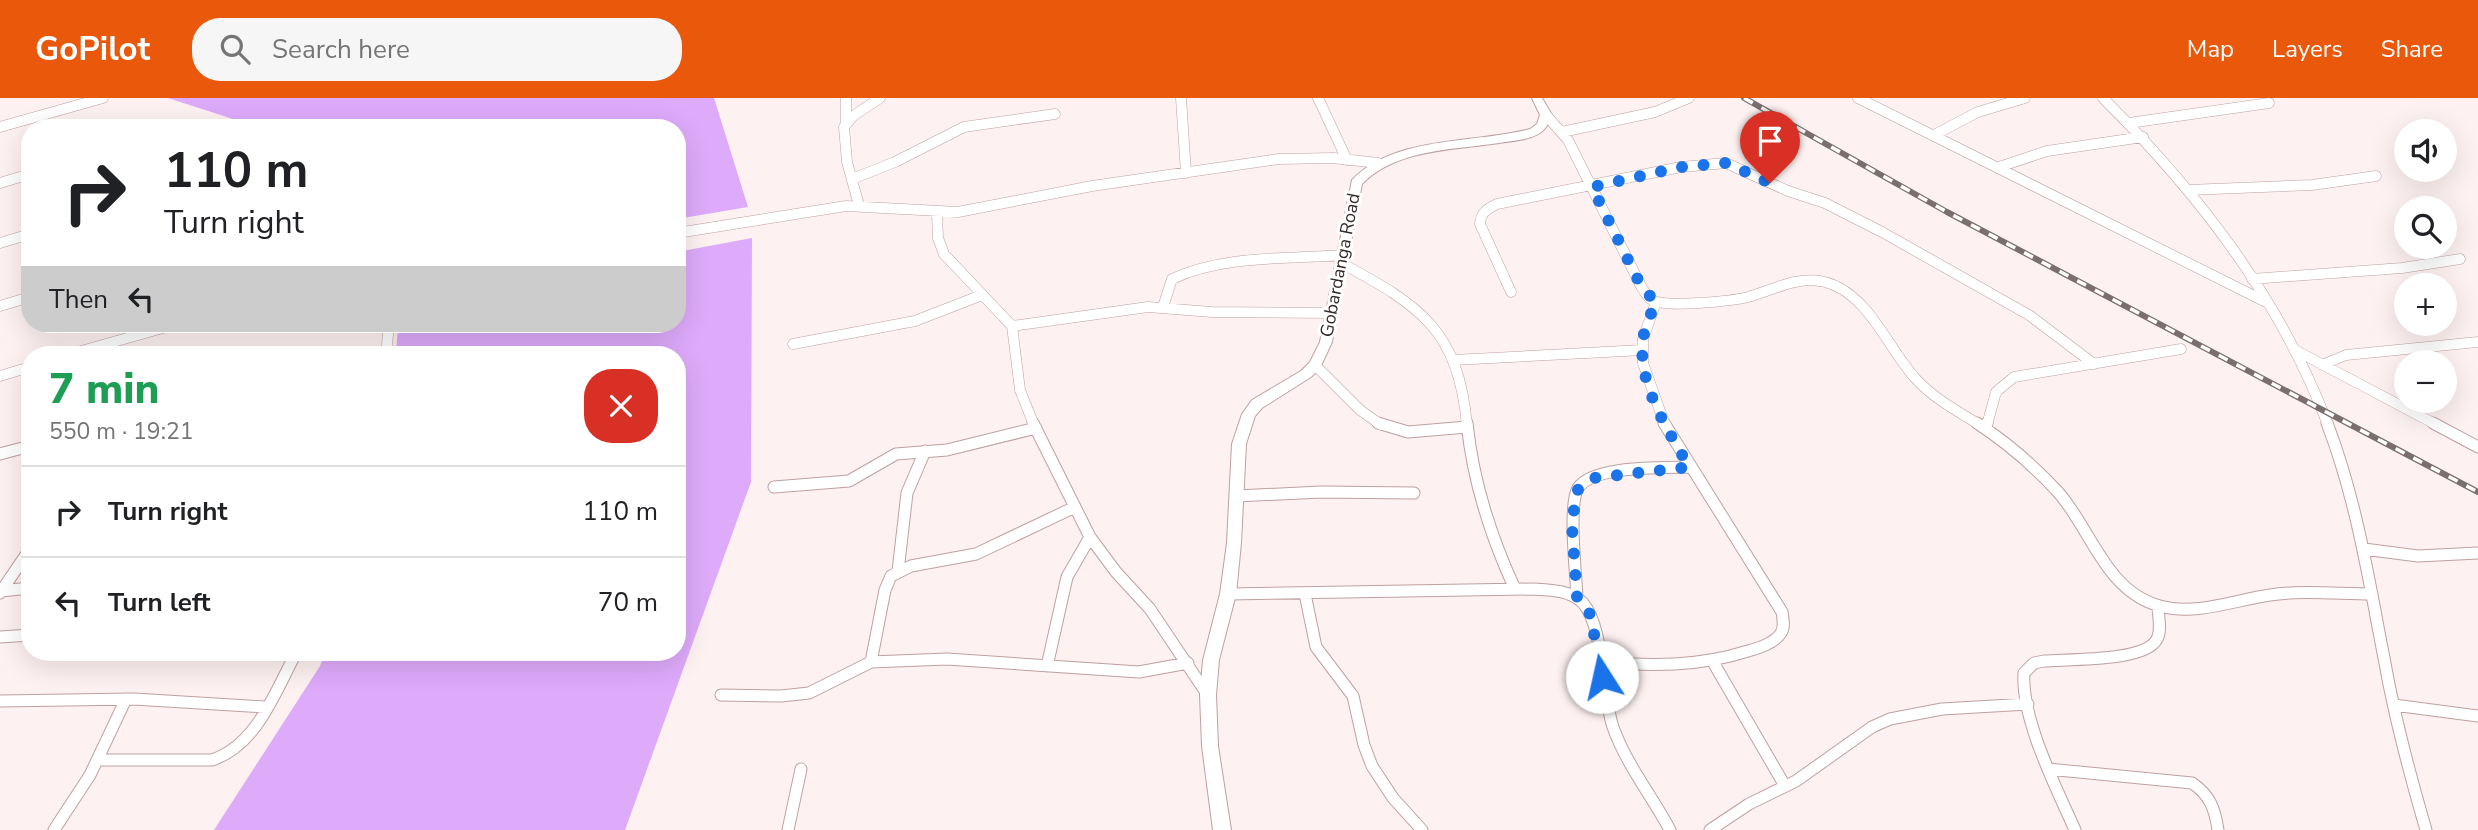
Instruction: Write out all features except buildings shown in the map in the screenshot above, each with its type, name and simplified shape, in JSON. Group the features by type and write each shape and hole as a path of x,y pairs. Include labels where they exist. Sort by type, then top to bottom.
{"main road":[{"path":"1378,163 1442,148 1528,134 1542,127 1546,115 1538,98"},
{"name":"Gobardanga Road","path":"1315,365 1326,342 1356,183 1366,170 1378,163"},
{"path":"1222,830 1210,746 1208,695 1211,660 1227,594 1236,496 1236,460 1242,431 1249,414 1257,404 1315,365"}],"street":[{"path":"28,119 103,98"},
{"path":"846,98 844,144 859,205"},
{"path":"846,122 880,98"},
{"path":"1181,98 1186,173"},
{"path":"1318,98 1347,160"},
{"path":"1562,132 1655,112 1689,98"},
{"path":"1858,98 2267,303"},
{"path":"1934,135 1992,101 2025,98"},
{"path":"2103,98 2143,137 2188,190 2252,279 2294,350 2335,444 2364,549 2394,705 2426,830"},
{"path":"2129,123 2269,103"},
{"path":"852,179 887,166 964,127 1055,114"},
{"path":"1546,115 1562,132 1642,288 1656,302 1744,298 1805,279 1826,282 1843,290 1860,304 1925,389 1986,429 2021,456 2060,494 2104,562 2120,581 2135,593 2158,606 2189,610 2273,594 2372,594"},
{"path":"0,127 21,121"},
{"path":"1999,167 2048,151 2143,137"},
{"path":"686,232 859,205 937,214 1279,159 1378,163"},
{"path":"1511,292 1480,224 1480,215 1484,210 1497,204 1681,167 1726,163 1844,212 2010,303 2094,364"},
{"path":"2188,190 2312,185 2376,176"},
{"path":"0,183 21,177"},
{"path":"937,214 938,238 944,254 1012,326 1020,390 1090,537 1116,572 1150,609 1208,695"},
{"path":"0,243 21,237"},
{"path":"1163,307 1172,279 1189,271 1240,263 1342,259 1405,301 1437,332 1453,360 1462,387 1482,507 1499,555 1515,589"},
{"path":"2252,279 2390,269 2459,260"},
{"path":"793,344 915,321 982,295"},
{"path":"0,306 21,300"},
{"path":"1599,662 1676,667 1713,662 1759,648 1780,636 1783,626 1782,612 1689,467 1661,418 1643,363 1646,326 1656,302"},
{"path":"1012,326 1026,326 1124,309 1163,307 1213,312 1332,313"},
{"path":"99,346 145,333"},
{"path":"2322,365 2336,357 2353,354 2478,342"},
{"path":"1986,429 1996,390 2003,382 2036,372 2181,349"},
{"path":"1453,360 1643,350"},
{"path":"2294,350 2476,443"},
{"path":"1315,365 1378,424 1390,429 1416,432 1467,428"},
{"path":"0,376 21,370"},
{"path":"774,487 849,481 887,456 969,446 1036,428"},
{"path":"0,454 21,448"},
{"path":"898,571 907,489 925,451"},
{"path":"1577,597 1573,503 1576,492 1594,478 1615,473 1689,467"},
{"path":"1236,496 1309,492 1414,493"},
{"path":"871,662 887,582 898,571 973,555 1032,524 1075,507"},
{"path":"1047,666 1067,577 1090,537"},
{"path":"2364,549 2418,556 2478,553"},
{"path":"21,559 6,576 1,592 21,589"},
{"path":"1227,594 1515,589 1564,592 1577,597 1588,608 1614,730 1670,830"},
{"path":"1305,594 1316,647 1353,696 1372,766 1393,798 1422,830"},
{"path":"2076,830 2048,769 2028,704 2023,681 2028,667 2044,661 2127,655 2146,650 2158,637 2158,606"},
{"path":"0,637 21,636"},
{"path":"721,695 797,695 821,688 856,667 871,662 947,659 1139,673 1188,663"},
{"path":"97,760 219,759 239,748 291,661"},
{"path":"1713,662 1785,786"},
{"path":"0,701 126,699 265,707"},
{"path":"54,830 78,796 126,699"},
{"path":"1710,830 1749,804 1814,769 1872,727 1889,719 1942,709 2028,704"},
{"path":"2394,705 2478,716"},
{"path":"788,830 800,769"},
{"path":"2048,769 2192,783 2213,799 2218,830"}],"shaded area":[{"path":"168,98 714,98 748,207 686,217 686,119 233,119"},
{"path":"752,238 751,482 625,830 214,830 322,661 686,661 686,346 397,346 397,333 686,333 686,250"}],"railway":[{"path":"1744,98 1947,212 2478,492"}],"route":[{"path":"1602,677 1588,608 1577,597 1572,527 1576,492 1594,478 1615,473 1689,467 1661,418 1643,363 1643,339 1656,302 1651,300 1642,288 1592,187 1646,173 1707,163 1737,166 1770,183"}]}
